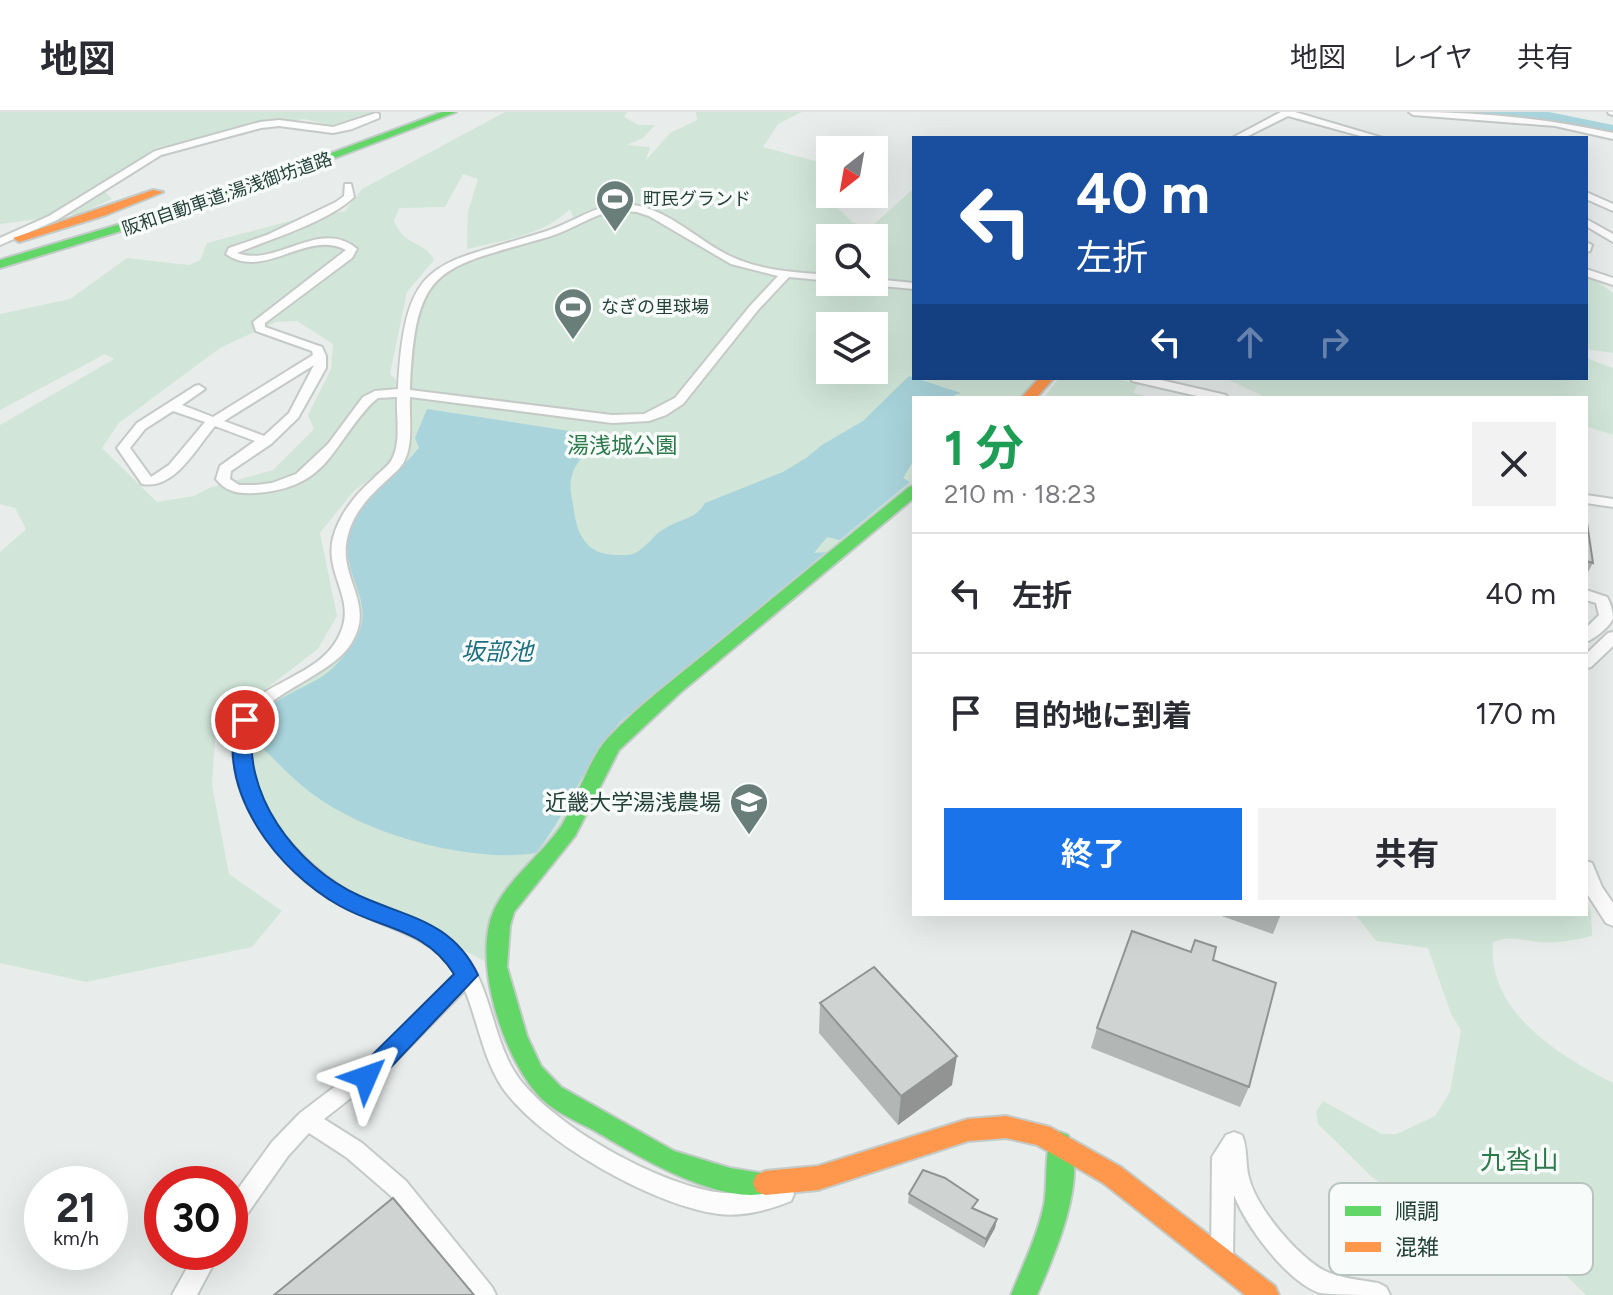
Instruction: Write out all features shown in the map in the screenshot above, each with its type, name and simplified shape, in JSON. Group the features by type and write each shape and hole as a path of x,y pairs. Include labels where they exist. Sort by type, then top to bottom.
{"main road":[{"path":"314,141 329,140 416,112"},
{"name":"阪和自動車道;湯浅御坊道路","path":"0,251 297,162 432,112"},
{"name":"阪和自動車道;湯浅御坊道路","path":"0,264 78,246 283,176 451,112"},
{"path":"355,160 466,112"},
{"path":"0,243 102,218 157,192"},
{"path":"0,272 78,246 128,236"},
{"path":"1030,396 1045,380"},
{"path":"912,492 626,732 604,759 568,831 505,908 496,946 496,967 516,1036 533,1073 553,1095 665,1159 697,1172 758,1184 818,1178 968,1130 1015,1128 1060,1143 1112,1175 1266,1295"},
{"path":"1024,1295 1043,1253 1062,1196 1065,1170 1060,1143"}],"street":[{"path":"1241,136 1287,112 1371,136"},
{"path":"1413,112 1555,123 1613,136"},
{"path":"0,243 53,218 158,153 260,125 279,123 333,130 376,116"},
{"path":"348,186 349,197 340,204 271,237 233,250 231,254 239,260 252,260 327,242 337,242 352,249 348,256 259,322 260,329 269,334 318,349 320,368 289,420 266,441 225,469 222,476 227,485 263,489 307,474 327,457 366,400 381,393 404,393 612,419 632,420 655,414 679,401 754,308 787,273"},
{"path":"1588,196 1613,208"},
{"path":"816,276 735,262 638,208 623,206 597,210 556,231 451,264 435,275 420,295 408,322 400,458 354,506 340,539 338,560 353,595 355,611 349,634 321,667 265,699 251,711 240,731 240,742 248,784 259,814 289,854 324,885 351,902 417,926 454,955 467,975 497,1059 510,1083 547,1122 639,1175 717,1203 754,1202 818,1178"},
{"path":"1588,223 1613,239"},
{"path":"1588,273 1613,282"},
{"path":"888,284 912,286"},
{"path":"199,389 139,428 123,448 150,482 177,466 214,422 320,356"},
{"path":"1145,380 1213,396"},
{"path":"172,406 266,441"},
{"path":"1588,499 1613,503"},
{"path":"1588,596 1602,600 1607,616 1588,635"},
{"path":"1588,661 1613,637"},
{"path":"1588,874 1594,890 1613,918"},
{"path":"248,1194 280,1149 307,1120 382,1062 467,975"},
{"path":"307,1120 354,1150 398,1188 484,1295"},
{"path":"1222,1260 1222,1166 1223,1157 1234,1142 1238,1178 1247,1201 1279,1248 1319,1281 1378,1295"},
{"path":"184,1295 199,1270"}],"green space":[{"path":"0,112 374,112 331,125 303,119 155,148 101,187 112,199 79,214 0,224"},
{"name":"湯浅城公園","path":"505,112 627,112 624,117 639,125 655,125 643,138 627,145 650,147 646,160 670,133 697,120 696,112 802,112 778,124 763,147 816,161 816,208 838,208 853,223 859,224 816,224 816,296 888,296 888,224 874,224 912,190 912,380 1045,380 1030,396 912,396 912,492 626,732 518,890 496,967 417,926 381,916 289,854 248,784 245,720 296,683 349,634 340,571 342,529 399,456 353,492 320,533 337,616 318,649 216,727 212,785 229,874 282,911 252,947 86,982 0,963 0,552 26,529 15,508 0,504 0,425 114,359 105,354 0,410 0,314 70,299 127,258 189,265 200,260 207,243 293,220 345,211 362,189","holes":["463,174 478,179 468,212 467,249 536,231 570,209 572,222 556,231 444,267 408,322 403,387 390,374 407,292 434,260 426,249 404,236 394,221 399,208 445,207","297,321 333,344 331,369 308,415 314,429 273,470 209,488 194,496 157,502 102,448 119,423 220,348 276,322"]},
{"path":"1588,279 1613,293 1613,353 1588,349"},
{"path":"1588,357 1613,368 1613,435 1588,427 1588,396 1263,396 1229,380 1588,380"},
{"path":"1058,380 1122,380 1138,384 1133,393 1146,396 1046,396"},
{"name":"九沓山","path":"1588,904 1592,936 1552,942 1499,940 1493,942 1494,967 1502,990 1530,1029 1571,1059 1613,1083 1613,1295 1586,1295 1566,1275 1593,1275 1593,1183 1380,1183 1318,1124 1316,1112 1323,1101 1382,1134 1397,1134 1435,1116 1450,1092 1461,1030 1451,1014 1428,948 1376,941 1357,916 1588,916"}],"water":[{"name":"坂部池","path":"909,376 912,380 961,393 954,396 912,396 912,463 903,478 910,482 840,540 827,537 814,553 826,552 620,722 596,753 558,821 536,853 483,854 455,850 371,826 314,795 251,737 252,726 267,708 323,676 352,645 363,615 349,562 350,533 362,508 419,448 415,438 427,409 602,436 581,459 572,475 576,521 582,537 592,548 607,554 626,555 639,551 664,529 697,513 705,503 783,472 863,421"}],"building":[{"path":"1588,529 1593,563 1588,562"},
{"path":"1132,931 1191,952 1195,940 1216,947 1213,960 1276,983 1249,1087 1097,1028"},
{"path":"874,967 957,1056 901,1096 820,1003"},
{"path":"923,1170 945,1178 978,1200 972,1208 997,1219 986,1239 909,1194"},
{"path":"393,1198 474,1295 274,1295"}],"waterway":[{"path":"1457,112 1549,117 1613,130"}],"traffic: fast":[{"path":"0,264 228,195 451,112"},
{"path":"765,1183 730,1180 697,1172 665,1159 553,1095 533,1073 516,1036 496,967 499,926 505,908 568,831 612,746 675,688 912,492"},
{"path":"1024,1295 1040,1258 1057,1203 1060,1143"}],"traffic: slow":[{"path":"19,238 102,213 157,192"},
{"path":"1030,396 1045,380"},
{"path":"765,1183 818,1178 968,1130 1006,1127 1042,1135 1112,1175 1266,1295"}],"place":[{"name":"町民グランド","path":"615,233"},
{"name":"なぎの里球場","path":"573,341"},
{"name":"近畿大学湯浅農場","path":"749,836"}],"route":[{"path":"245,720 240,731 240,742 248,784 259,814 289,854 324,885 351,902 381,916 417,926 435,938 454,955 467,975 366,1077"}]}
